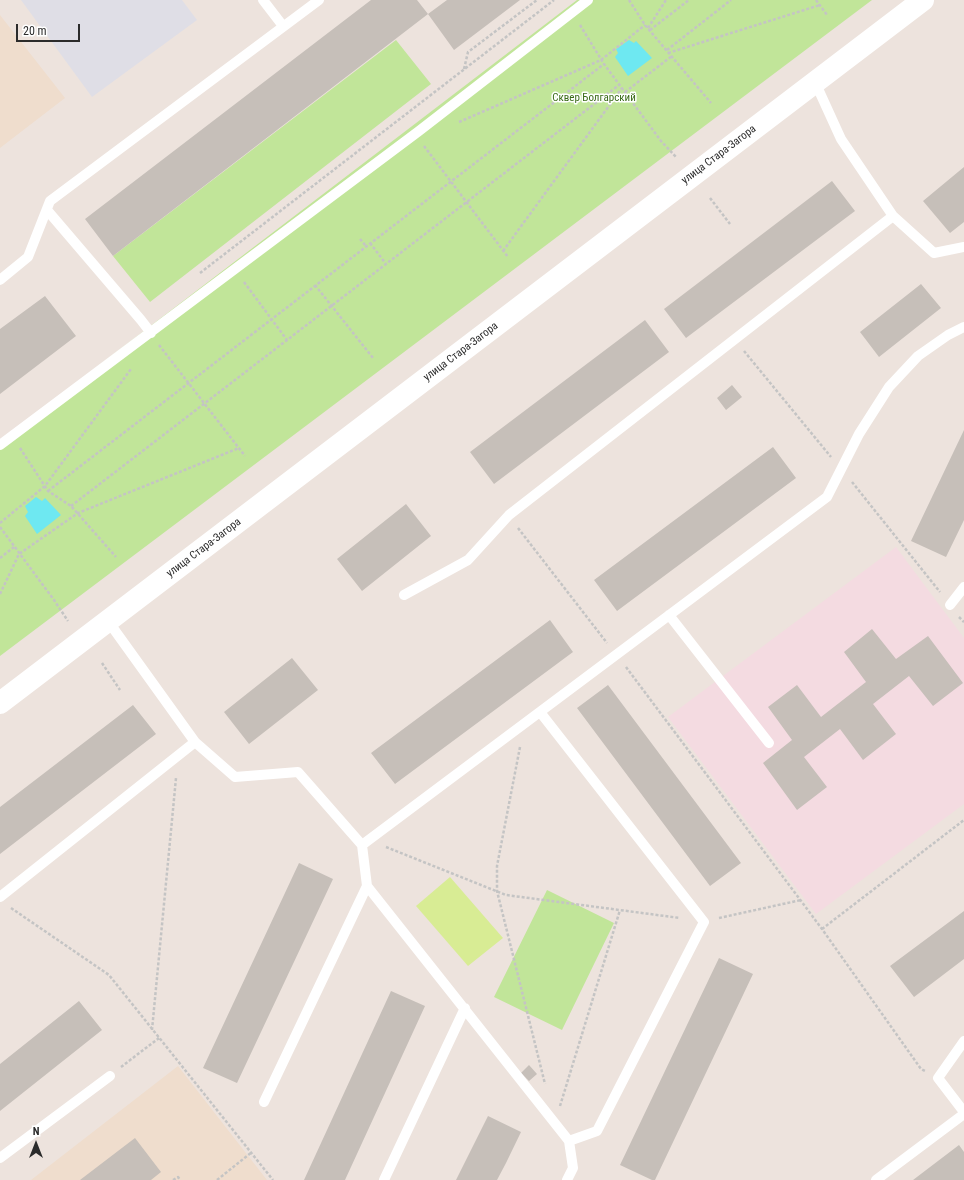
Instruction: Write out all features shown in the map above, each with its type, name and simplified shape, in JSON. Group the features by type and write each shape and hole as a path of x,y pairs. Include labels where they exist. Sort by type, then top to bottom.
{"main road":[{"name":"улица Стара-Загора","path":"0,703 923,0"}],"lane":[{"path":"263,0 283,26"},
{"path":"0,280 28,257 50,201 319,0"},
{"path":"0,445 419,131 588,0"},
{"path":"815,82 841,139 893,216 934,253 964,247"},
{"path":"47,210 141,320 150,333"},
{"path":"404,595 468,560 508,515 893,216"},
{"path":"366,842 827,497 858,434 888,387 918,356 948,335 964,327"},
{"path":"950,605 964,587"},
{"path":"669,615 769,743"},
{"path":"108,621 195,742 235,776 298,772 366,842 367,886 264,1102"},
{"path":"540,712 704,922 597,1131 569,1141"},
{"path":"3,901 195,742"},
{"path":"367,886 569,1141 573,1168 567,1180"},
{"path":"384,1180 465,1008"},
{"path":"876,1180 964,1113 938,1079 964,1041"},
{"path":"0,1158 110,1076"}],"path":[{"path":"464,69 468,52 537,0"},
{"path":"200,273 554,0"},
{"path":"629,0 645,25 711,103"},
{"path":"649,29 666,0"},
{"path":"649,29 689,0"},
{"path":"668,51 731,0"},
{"path":"816,0 827,15"},
{"path":"668,51 820,5"},
{"path":"572,12 601,60 661,141 676,157"},
{"path":"455,123 601,60 645,25"},
{"path":"625,92 672,56"},
{"path":"48,491 604,64"},
{"path":"70,506 619,85"},
{"path":"503,251 622,88"},
{"path":"423,145 508,257"},
{"path":"710,198 730,224"},
{"path":"360,238 366,246"},
{"path":"370,243 386,264"},
{"path":"223,254 287,340"},
{"path":"315,285 373,358"},
{"path":"150,333 245,456"},
{"path":"0,523 45,486 131,368"},
{"path":"12,436 48,491 78,513 116,557"},
{"path":"0,594 19,554 78,513 239,448"},
{"path":"508,515 616,654 801,900 921,1069 938,1079"},
{"path":"0,527 68,621"},
{"path":"0,558 14,547"},
{"path":"102,663 120,690"},
{"path":"525,723 497,866 496,891 545,1085"},
{"path":"152,1030 178,756"},
{"path":"822,929 964,820"},
{"path":"366,842 506,895 704,922 801,900"},
{"path":"3,901 109,976 273,1180"},
{"path":"555,1123 620,910"},
{"path":"110,1076 159,1038"},
{"path":"217,1180 252,1152"},
{"path":"173,1180 178,1176 180,1180"}],"shaded area":[{"path":"21,0 182,0 197,20 92,97"},
{"path":"0,15 65,98 0,148"},
{"path":"896,547 964,638 964,804 816,914 668,717"},
{"path":"178,1066 267,1180 31,1180"}],"green space":[{"name":"Сквер Болгарский","path":"577,0 872,0 0,656 0,441"},
{"path":"396,40 431,84 150,302 113,256"},
{"path":"450,877 503,938 468,966 416,906"},
{"path":"547,890 614,923 562,1030 494,997"}],"water":[{"path":"629,40 634,43 636,41 652,58 628,76 615,57 618,53 616,49"},
{"path":"36,497 42,501 45,498 61,515 37,534 25,516 28,512 25,506"}],"building":[{"path":"371,0 417,0 428,14 113,256 85,219"},
{"path":"447,0 520,0 454,50 428,14"},
{"path":"964,167 964,222 950,233 923,201"},
{"path":"832,181 855,211 686,338 664,309"},
{"path":"921,284 941,308 879,357 860,332"},
{"path":"45,296 76,336 0,394 0,329"},
{"path":"645,320 669,352 494,484 470,452"},
{"path":"732,385 742,397 726,410 717,398"},
{"path":"964,430 964,520 946,557 911,541"},
{"path":"773,447 796,478 617,611 594,580"},
{"path":"406,504 431,536 362,591 337,559"},
{"path":"550,620 573,652 395,784 371,753"},
{"path":"872,629 896,659 928,636 963,683 933,706 909,676 873,704 896,734 863,760 840,729 804,757 827,787 797,810 763,763 792,740 768,707 797,685 821,717 866,682 844,652"},
{"path":"292,658 318,690 249,744 224,712"},
{"path":"608,685 741,863 710,886 577,708"},
{"path":"133,705 156,734 0,854 0,807"},
{"path":"299,863 333,879 237,1083 203,1068"},
{"path":"964,911 964,959 914,997 890,966"},
{"path":"719,958 753,974 655,1180 652,1180 620,1165"},
{"path":"391,991 425,1006 345,1180 304,1180"},
{"path":"79,1001 102,1030 0,1111 0,1064"},
{"path":"529,1065 537,1074 529,1081 521,1073"},
{"path":"488,1116 521,1132 506,1163 497,1180 456,1180"},
{"path":"135,1138 161,1172 151,1180 80,1180"},
{"path":"959,1145 964,1152 964,1180 913,1180"}]}
